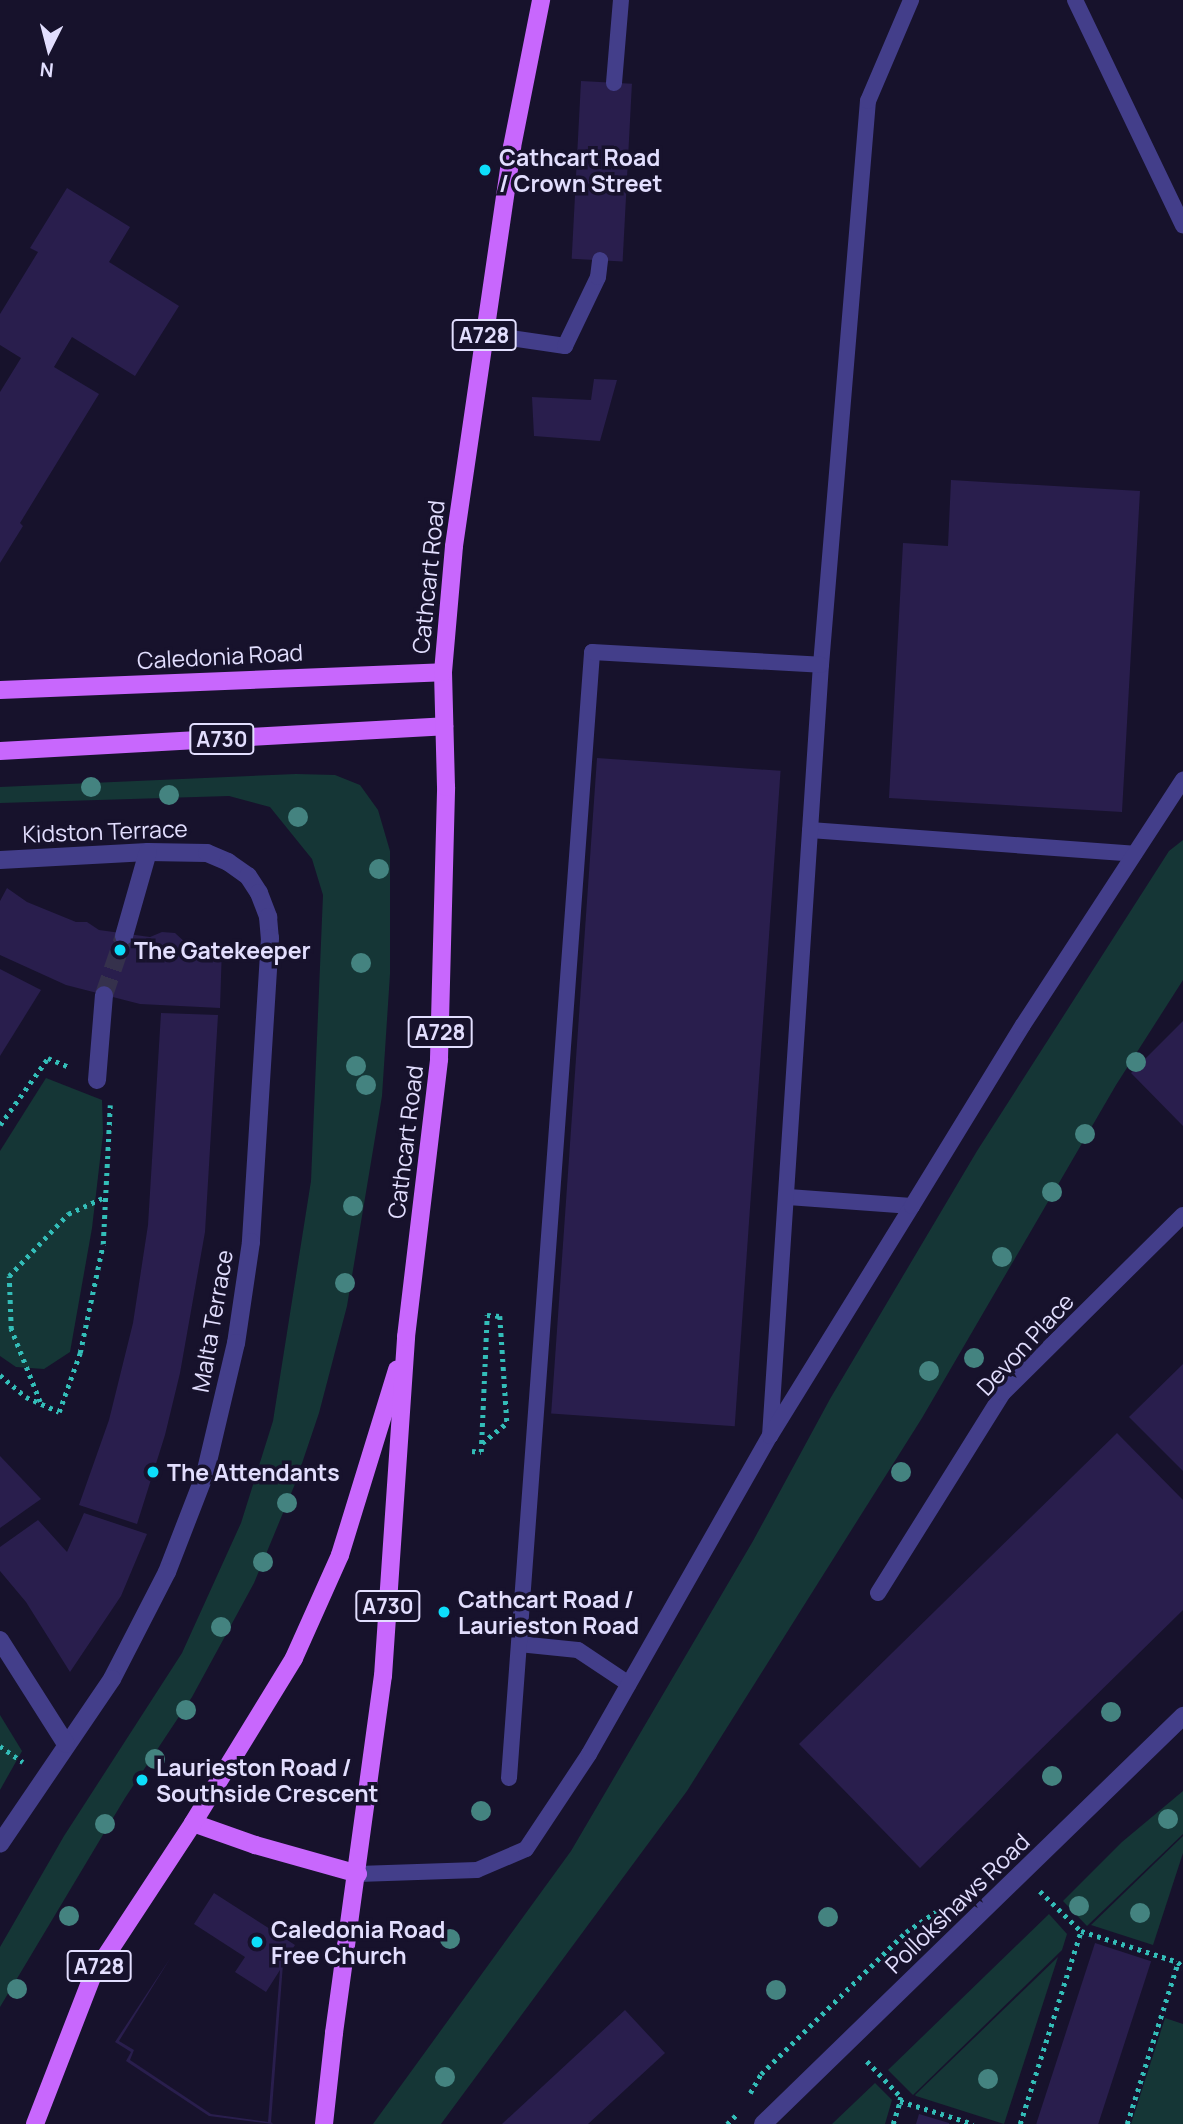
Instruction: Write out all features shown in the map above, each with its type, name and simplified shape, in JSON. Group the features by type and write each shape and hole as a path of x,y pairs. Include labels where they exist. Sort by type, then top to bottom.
{"main road":[{"name":"Cathcart Road","path":"324,2124 383,1676 407,1337 439,1059 446,787 443,672 454,546 512,147 541,0"},
{"name":"Caledonia Road","path":"0,690 443,672"},
{"name":"A730","path":"0,751 444,726"},
{"name":"A728","path":"35,2124 92,1977 193,1823 294,1658 324,1594 362,1489 407,1337"},
{"path":"193,1823 255,1845 358,1874"}],"street":[{"name":"Kidston Terrace","path":"0,860 148,852 207,853 228,862 248,876"},
{"path":"124,936 148,852"},
{"name":"Malta Terrace","path":"0,1844 112,1679 167,1572 205,1474 236,1343 252,1230 270,938 268,917 259,893 248,876"},
{"path":"97,1080 104,995"},
{"path":"0,1640 66,1744"},
{"name":"Pollokshaws Road","path":"763,2124 1183,1716"}],"lane":[{"path":"614,83 621,0"},
{"path":"771,1436 821,665 867,101 911,0"},
{"path":"1075,0 1183,225"},
{"path":"484,334 565,346 598,277 600,260"},
{"path":"509,1778 592,652 821,665"},
{"path":"358,1874 477,1870 526,1849 589,1754 771,1436 912,1206 1183,780"},
{"path":"810,830 1134,854"},
{"path":"788,1197 912,1206"},
{"name":"Devon Place","path":"878,1593 1003,1393 1183,1215"},
{"path":"519,1644 578,1650 629,1684"}],"path":[{"path":"0,1125 48,1058 111,1084 103,1244 80,1353 59,1412 26,1397 0,1375"},
{"path":"40,1403 11,1329 9,1276 68,1214 105,1196"},
{"path":"472,1451 481,1451 487,1315 500,1316 504,1418 509,1427 536,1430"},
{"path":"481,1444 507,1423"},
{"path":"1024,1873 1081,1931 1178,1962 1183,1968"},
{"path":"1020,2124 1081,1931"},
{"path":"1127,2124 1178,1962"},
{"path":"848,2042 901,2096 893,2124"},
{"path":"900,2101 974,2124"}],"green space":[{"path":"296,774 335,775 360,785 378,810 390,851 390,974 382,1096 347,1306 319,1413 295,1484 254,1583 192,1697 125,1798 0,2007 0,1947 64,1836 182,1653 241,1523 273,1421 311,1181 323,895 312,859 270,807 229,796 0,803 0,787"},
{"path":"1183,840 1183,980 1116,1085 922,1418 687,1791 441,2124 373,2124 571,1851 753,1541 830,1399 977,1151 1169,851"},
{"path":"46,1078 102,1100 103,1134 92,1228 70,1352 44,1369 16,1367 0,1356 0,1151"},
{"path":"0,1715 22,1751 0,1790"},
{"path":"1183,1791 1183,1834 1087,1926 1063,1901 1122,1842"},
{"path":"1183,1836 1183,1853 1153,1945 1091,1925"},
{"path":"1049,1914 1067,1934 1062,1950 913,2095 888,2070"},
{"path":"1058,1957 1004,2124 915,2095"},
{"path":"1165,2018 1183,2024 1183,2124 1131,2124"},
{"path":"875,2083 892,2100 885,2124 832,2124"}],"building":[{"path":"581,81 632,84 623,261 572,259"},
{"path":"67,188 130,227 109,262 179,306 135,376 72,337 54,367 99,394 20,523 23,526 0,563 0,392 21,358 0,345 0,314 38,252 30,248"},
{"path":"594,379 617,380 600,441 534,436 532,397 591,400"},
{"path":"951,480 1140,491 1122,812 889,798 903,543 948,546"},
{"path":"597,758 781,771 735,1426 551,1413"},
{"path":"7,888 27,902 76,922 87,922 99,930 150,937 162,932 175,933 187,944 222,947 220,1008 140,1004 66,985 0,955 0,901"},
{"path":"0,969 41,990 0,1056"},
{"path":"161,1013 218,1015 205,1232 180,1373 165,1435 137,1524 79,1505 109,1420 133,1323 148,1225"},
{"path":"1183,1021 1183,1126 1131,1073"},
{"path":"1183,1364 1183,1471 1129,1417"},
{"path":"1117,1433 1183,1500 1183,1610 920,1868 799,1744"},
{"path":"0,1456 41,1499 0,1528"},
{"path":"84,1513 147,1534 121,1596 70,1672 26,1602 0,1571 0,1547 38,1520 67,1552"},
{"name":"Caledonia Road Free Church","path":"214,1893 295,1945 283,1964 271,2122 273,2124 209,2116 126,2061 131,2052 115,2042 171,1957 119,2041 134,2050 130,2060 211,2114 268,2122 280,1970 266,1992 235,1972 245,1957 194,1924"},
{"path":"1095,1943 1151,1961 1098,2124 1036,2124"},
{"path":"625,2010 665,2053 588,2124 502,2124"},
{"path":"919,2114 949,2123 949,2124 916,2124"}],"tunnel":[{"path":"104,995 124,936"}],"place":[{"name":"Cathcart Road / Crown Street","path":"485,170"},
{"name":"The Gatekeeper","path":"120,950"},
{"name":"The Attendants","path":"153,1472"},
{"name":"Cathcart Road / Laurieston Road","path":"444,1612"},
{"name":"Laurieston Road / Southside Crescent","path":"142,1780"},
{"name":"Caledonia Road Free Church","path":"257,1942"}]}
